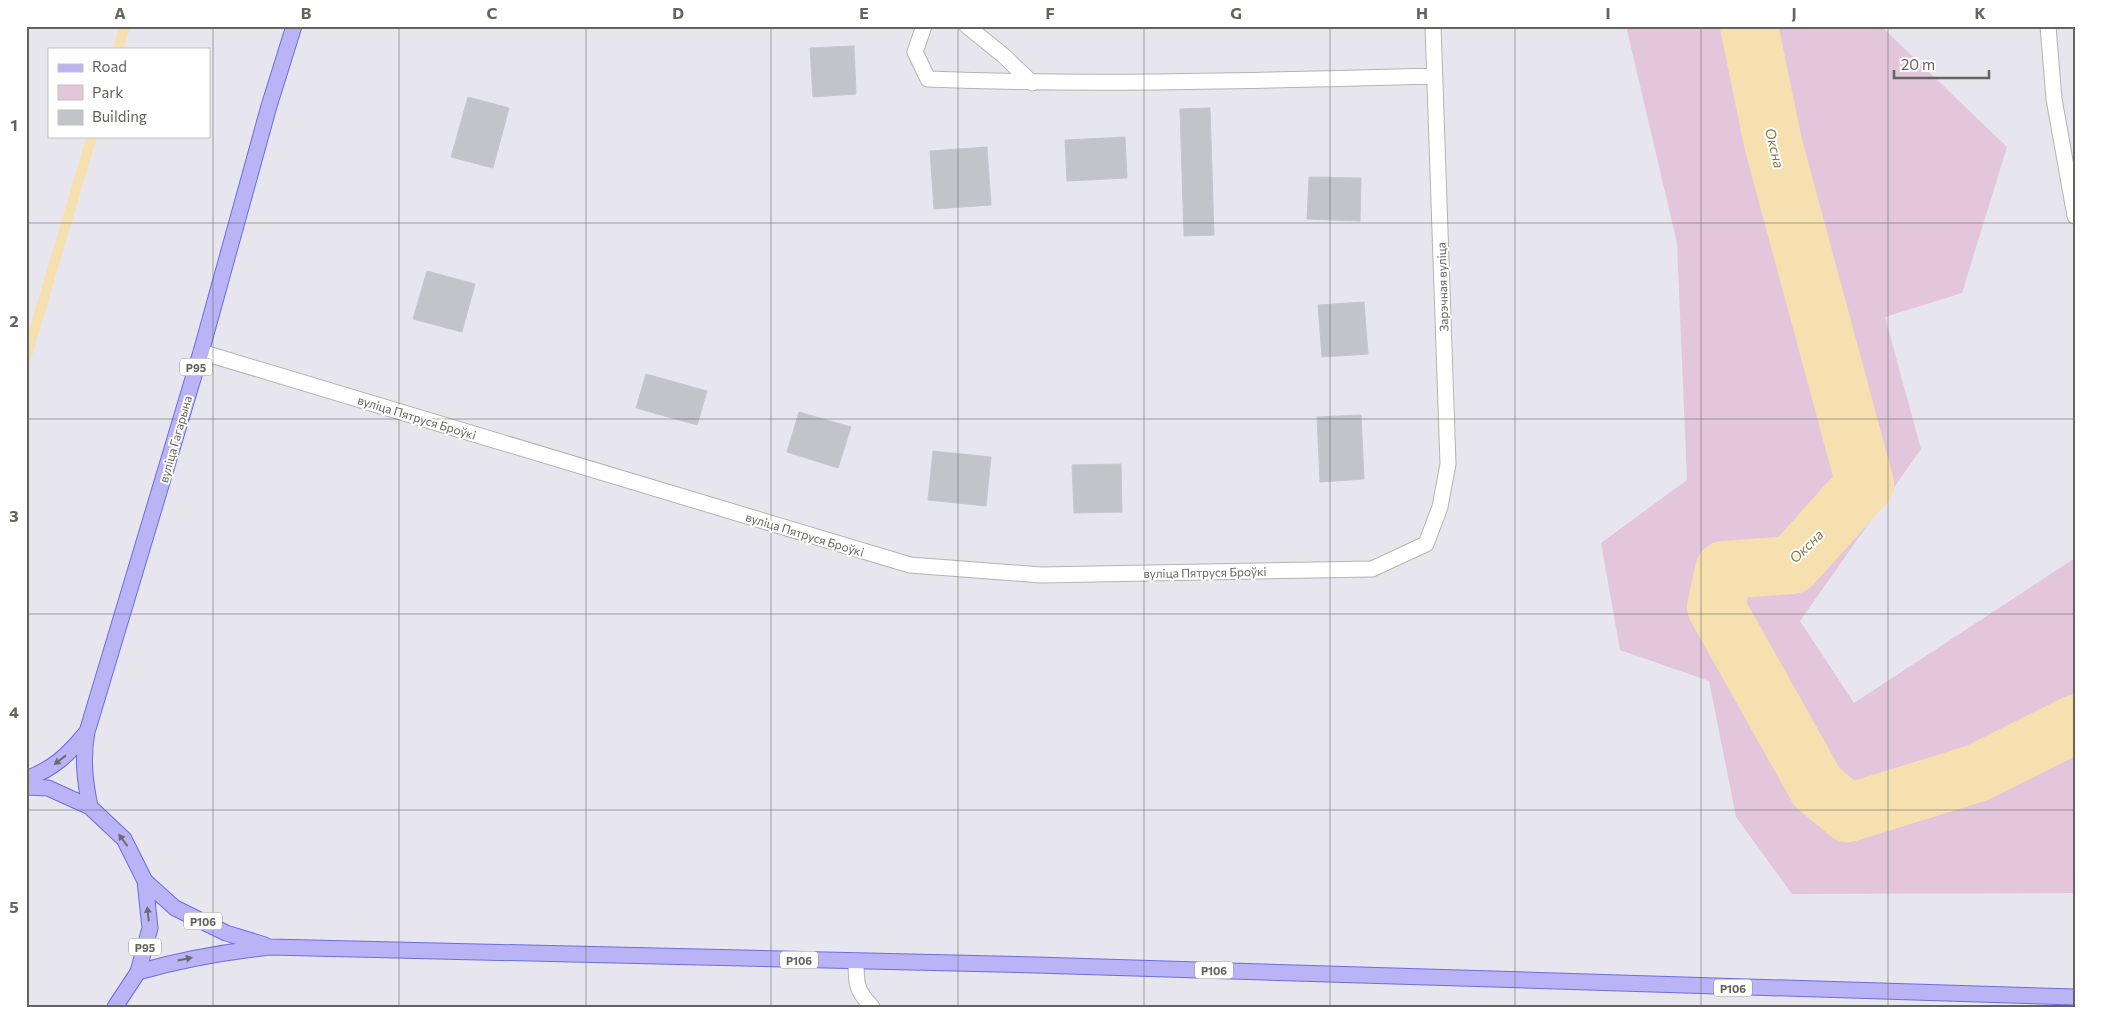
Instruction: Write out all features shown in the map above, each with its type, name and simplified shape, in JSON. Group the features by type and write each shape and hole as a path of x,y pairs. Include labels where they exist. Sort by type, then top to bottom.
{"main road":[{"name":"вуліца Гагарына","path":"86,732 201,352 269,106 294,26"},
{"name":"Р95","path":"26,779 45,772 71,751 86,732"},
{"name":"Р95","path":"86,732 83,754 84,777 90,807"},
{"name":"Р95","path":"26,787 48,788 90,807 124,840 145,881 150,928 138,972 115,1007"},
{"name":"Р106","path":"145,881 176,908 226,933 270,947"},
{"name":"Р106","path":"138,972 214,953 270,947 1392,975 1755,989 2075,997"}],"street":[{"path":"924,26 915,52 928,79 1032,83 1434,76"},
{"path":"968,26 1004,56 1032,83"},
{"name":"Зарэчная вуліца","path":"1426,544 1440,507 1448,464 1434,76 1434,26"},
{"path":"2048,26 2054,99 2075,216"},
{"name":"вуліца Пятруся Броўкі","path":"201,352 910,565 1042,575 1372,569 1426,544"},
{"path":"856,961 856,975 860,994 872,1007"}],"green space":[{"path":"1626,26 1881,26 2007,147 1962,293 1885,317 1921,449 1800,621 1854,703 2075,558 2075,893 1792,894 1736,817 1709,681 1620,650 1601,543 1687,480 1677,243"}],"building":[{"path":"854,46 856,94 813,97 810,48"},
{"path":"468,97 509,108 493,168 451,157"},
{"path":"1210,108 1214,235 1184,236 1180,109"},
{"path":"1125,137 1127,178 1067,181 1065,140"},
{"path":"987,147 991,205 934,209 930,151"},
{"path":"1309,177 1361,178 1360,221 1307,219"},
{"path":"427,271 475,284 462,332 413,319"},
{"path":"1364,302 1368,354 1322,357 1318,305"},
{"path":"646,374 707,391 697,425 636,408"},
{"path":"799,412 851,427 838,468 787,452"},
{"path":"1361,415 1364,479 1320,482 1317,417"},
{"path":"933,451 991,457 986,506 928,500"},
{"path":"1121,464 1122,512 1074,513 1072,465"}],"waterway":[{"path":"118,48 125,26"},
{"name":"Оксна","path":"1749,26 1773,143 1865,484 1792,565 1724,570 1716,607 1817,787 1848,813 1977,773 2075,724"},
{"path":"26,358 91,138"}]}
